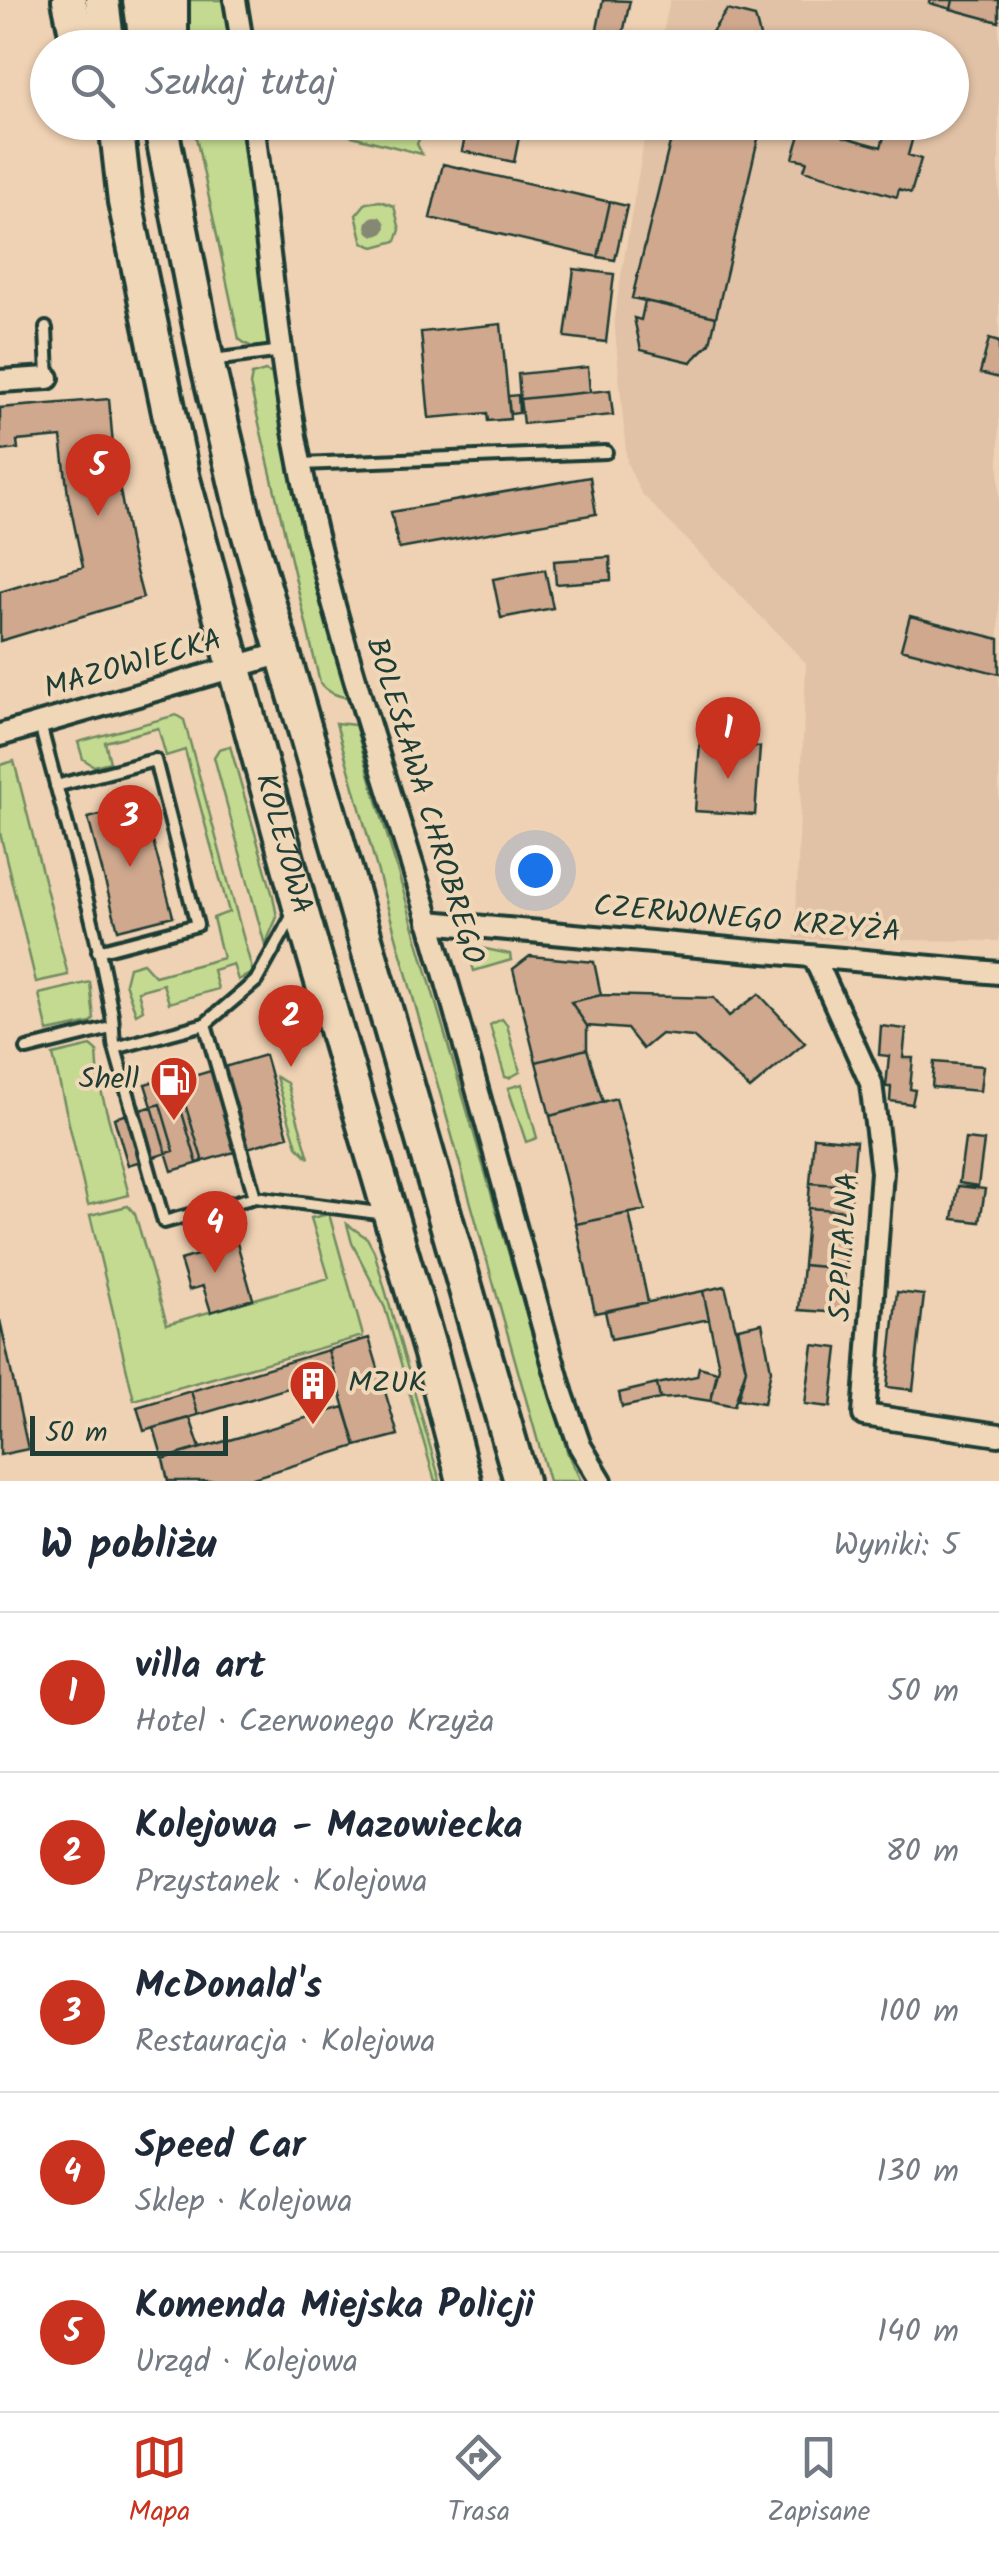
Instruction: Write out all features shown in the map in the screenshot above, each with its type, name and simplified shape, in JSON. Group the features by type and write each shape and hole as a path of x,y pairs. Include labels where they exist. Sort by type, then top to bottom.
{"main road":[{"path":"69,0 75,30"},
{"path":"102,0 106,30"},
{"path":"140,0 145,30"},
{"path":"171,0 171,30"},
{"path":"101,140 126,202"},
{"path":"118,140 126,202"},
{"path":"164,140 177,205"},
{"path":"175,140 177,205"},
{"name":"KOLEJOWA","path":"126,202 183,479 464,1481"},
{"name":"KOLEJOWA","path":"177,205 207,362 244,514 521,1481"}],"street":[{"path":"236,0 240,30"},
{"name":"BOLESŁAWA CHROBREGO","path":"255,140 300,464 363,709 430,922 562,1394 580,1446 600,1481"},
{"path":"0,382 48,378"},
{"name":"MAZOWIECKA","path":"0,735 283,654"},
{"name":"CZERWONEGO KRZYŻA","path":"430,922 999,973"},
{"name":"SZPITALNA","path":"815,959 871,1084 882,1172 864,1415 999,1435"}],"lane":[{"path":"46,328 48,378"},
{"path":"207,362 282,351"},
{"path":"300,464 606,452"},
{"path":"40,724 98,950 113,1015 115,1048 164,1222 255,1197 388,1214"},
{"path":"56,786 154,760 197,925 98,950"},
{"path":"115,1048 205,1024 256,981 299,903"},
{"path":"205,1024 255,1197"},
{"path":"26,1048 111,1028"}],"shaded area":[{"path":"670,0 999,0 999,941 795,939 806,663 641,493 627,463 614,318 644,140 969,140 969,30 664,30"}],"green space":[{"path":"182,0 225,0 231,30 183,30"},
{"path":"197,140 248,140 272,342 259,347 239,339"},
{"path":"367,140 419,140 422,154"},
{"path":"380,201 394,206 400,230 396,241 374,247 363,243 356,215 366,203"},
{"path":"265,371 276,375 301,525 350,697 334,694 320,683 250,385 252,375"},
{"path":"176,715 184,720 253,973 238,980 233,964 213,970 218,989 169,1003 163,984 138,991 143,1010 136,1014 125,983 129,967 143,963 155,976 223,958 213,918 229,912 185,750 166,756 158,728 105,742 110,762 94,766 83,759 78,742"},
{"path":"336,723 355,725 538,1354 568,1454 581,1481 549,1481"},
{"path":"230,746 277,917 265,945 214,757 219,749"},
{"path":"14,761 68,975 36,982 0,833 0,765"},
{"path":"471,946 510,954 511,960 474,971 468,950"},
{"path":"90,982 94,1019 91,1023 48,1032 39,994"},
{"path":"502,1019 520,1072 509,1078 505,1077 490,1025"},
{"path":"91,1046 97,1051 99,1083 129,1195 88,1205 53,1055"},
{"path":"276,1077 287,1083 309,1158 297,1146"},
{"path":"522,1084 537,1138 526,1142 508,1088"},
{"path":"128,1206 135,1214 167,1324 329,1278 311,1218 329,1214 363,1336 134,1400 90,1215"},
{"path":"347,1224 367,1238 374,1251 440,1481 435,1481 385,1308 352,1243"}],"building":[{"path":"603,0 630,1 624,30 597,30"},
{"path":"953,0 951,9 929,3"},
{"path":"953,0 999,0 999,22 951,9"},
{"path":"727,10 755,17 758,30 713,30"},
{"path":"464,140 518,140 514,162 462,151"},
{"path":"671,140 758,140 716,317 632,298"},
{"path":"798,140 855,140 881,147 883,140 912,140 908,155 921,159 911,193 899,189 897,197 804,170 807,161 793,158"},
{"path":"443,164 610,202 598,257 430,218"},
{"path":"610,202 627,206 615,260 598,257"},
{"path":"574,269 614,274 606,342 565,337"},
{"path":"645,301 716,317 710,343 691,362 641,350 634,318 641,320"},
{"path":"501,324 510,419 488,421 487,413 429,418 421,332"},
{"path":"989,339 999,342 999,378 980,373"},
{"path":"588,367 590,392 520,399 518,374"},
{"path":"610,390 613,415 523,424 520,399"},
{"path":"518,395 519,413 510,414 508,396"},
{"path":"109,399 114,457 143,598 0,641 0,592 83,567 61,437 17,441 18,449 0,451 0,408"},
{"path":"590,477 596,514 399,549 391,512"},
{"path":"610,557 611,580 556,584 554,561"},
{"path":"545,570 553,608 501,618 493,579"},
{"path":"910,616 999,639 999,674 901,649"},
{"path":"700,742 760,747 755,815 695,811"},
{"path":"143,804 173,916 118,930 88,818"},
{"path":"530,956 594,962 601,995 571,1002 587,1026 587,1049 536,1062 513,969"},
{"path":"759,994 805,1043 750,1089 693,1037 661,1034 643,1049 627,1029 587,1026 571,1002 601,995 714,998 729,1016"},
{"path":"881,1026 906,1029 903,1058 913,1058 912,1104 890,1101 891,1087 886,1087 889,1056 879,1055"},
{"path":"587,1049 603,1102 550,1116 536,1062"},
{"path":"265,1055 288,1136 197,1163 173,1082"},
{"path":"934,1062 983,1066 980,1091 932,1087"},
{"name":"Shell","path":"176,1075 203,1162 172,1171 145,1084"},
{"path":"616,1098 645,1210 576,1224 550,1116"},
{"path":"160,1104 174,1151 128,1165 114,1118"},
{"path":"814,1137 856,1141 852,1186 810,1183"},
{"path":"965,1139 984,1141 978,1186 959,1183"},
{"path":"810,1183 852,1186 850,1211 808,1208"},
{"path":"958,1186 985,1189 980,1222 953,1219"},
{"path":"808,1208 850,1211 845,1269 803,1265"},
{"path":"629,1213 648,1302 595,1313 576,1224"},
{"path":"237,1243 253,1299 211,1312 203,1286 189,1290 180,1260"},
{"path":"803,1265 845,1269 841,1313 799,1310"},
{"path":"725,1286 746,1369 734,1406 711,1401 719,1367 703,1291"},
{"path":"703,1291 709,1319 611,1339 605,1311"},
{"path":"897,1292 924,1295 913,1390 887,1387"},
{"path":"0,1320 28,1449 0,1455"},
{"path":"762,1323 771,1370 764,1403 738,1399 746,1369 738,1328"},
{"path":"369,1338 398,1435 356,1446 328,1350"},
{"path":"813,1345 838,1348 831,1407 805,1404"},
{"path":"328,1350 335,1374 198,1415 191,1391"},
{"path":"699,1367 717,1372 711,1401 660,1399 657,1384 697,1376"},
{"path":"657,1384 660,1399 622,1407 619,1393"},
{"path":"191,1391 198,1415 144,1431 137,1407"},
{"name":"MZUK","path":"344,1407 356,1446 243,1481 168,1481 163,1459"},
{"path":"190,1418 200,1448 163,1459 154,1428"}],"place":[{"name":"Komenda Miejska Policji","path":"98,516"},
{"name":"villa art","path":"728,779"},
{"name":"McDonald's","path":"130,867"},
{"name":"Kolejowa - Mazowiecka","path":"291,1067"},
{"name":"Shell","path":"174,1122"},
{"name":"Speed Car","path":"215,1273"},
{"name":"MZUK","path":"313,1426"}]}
